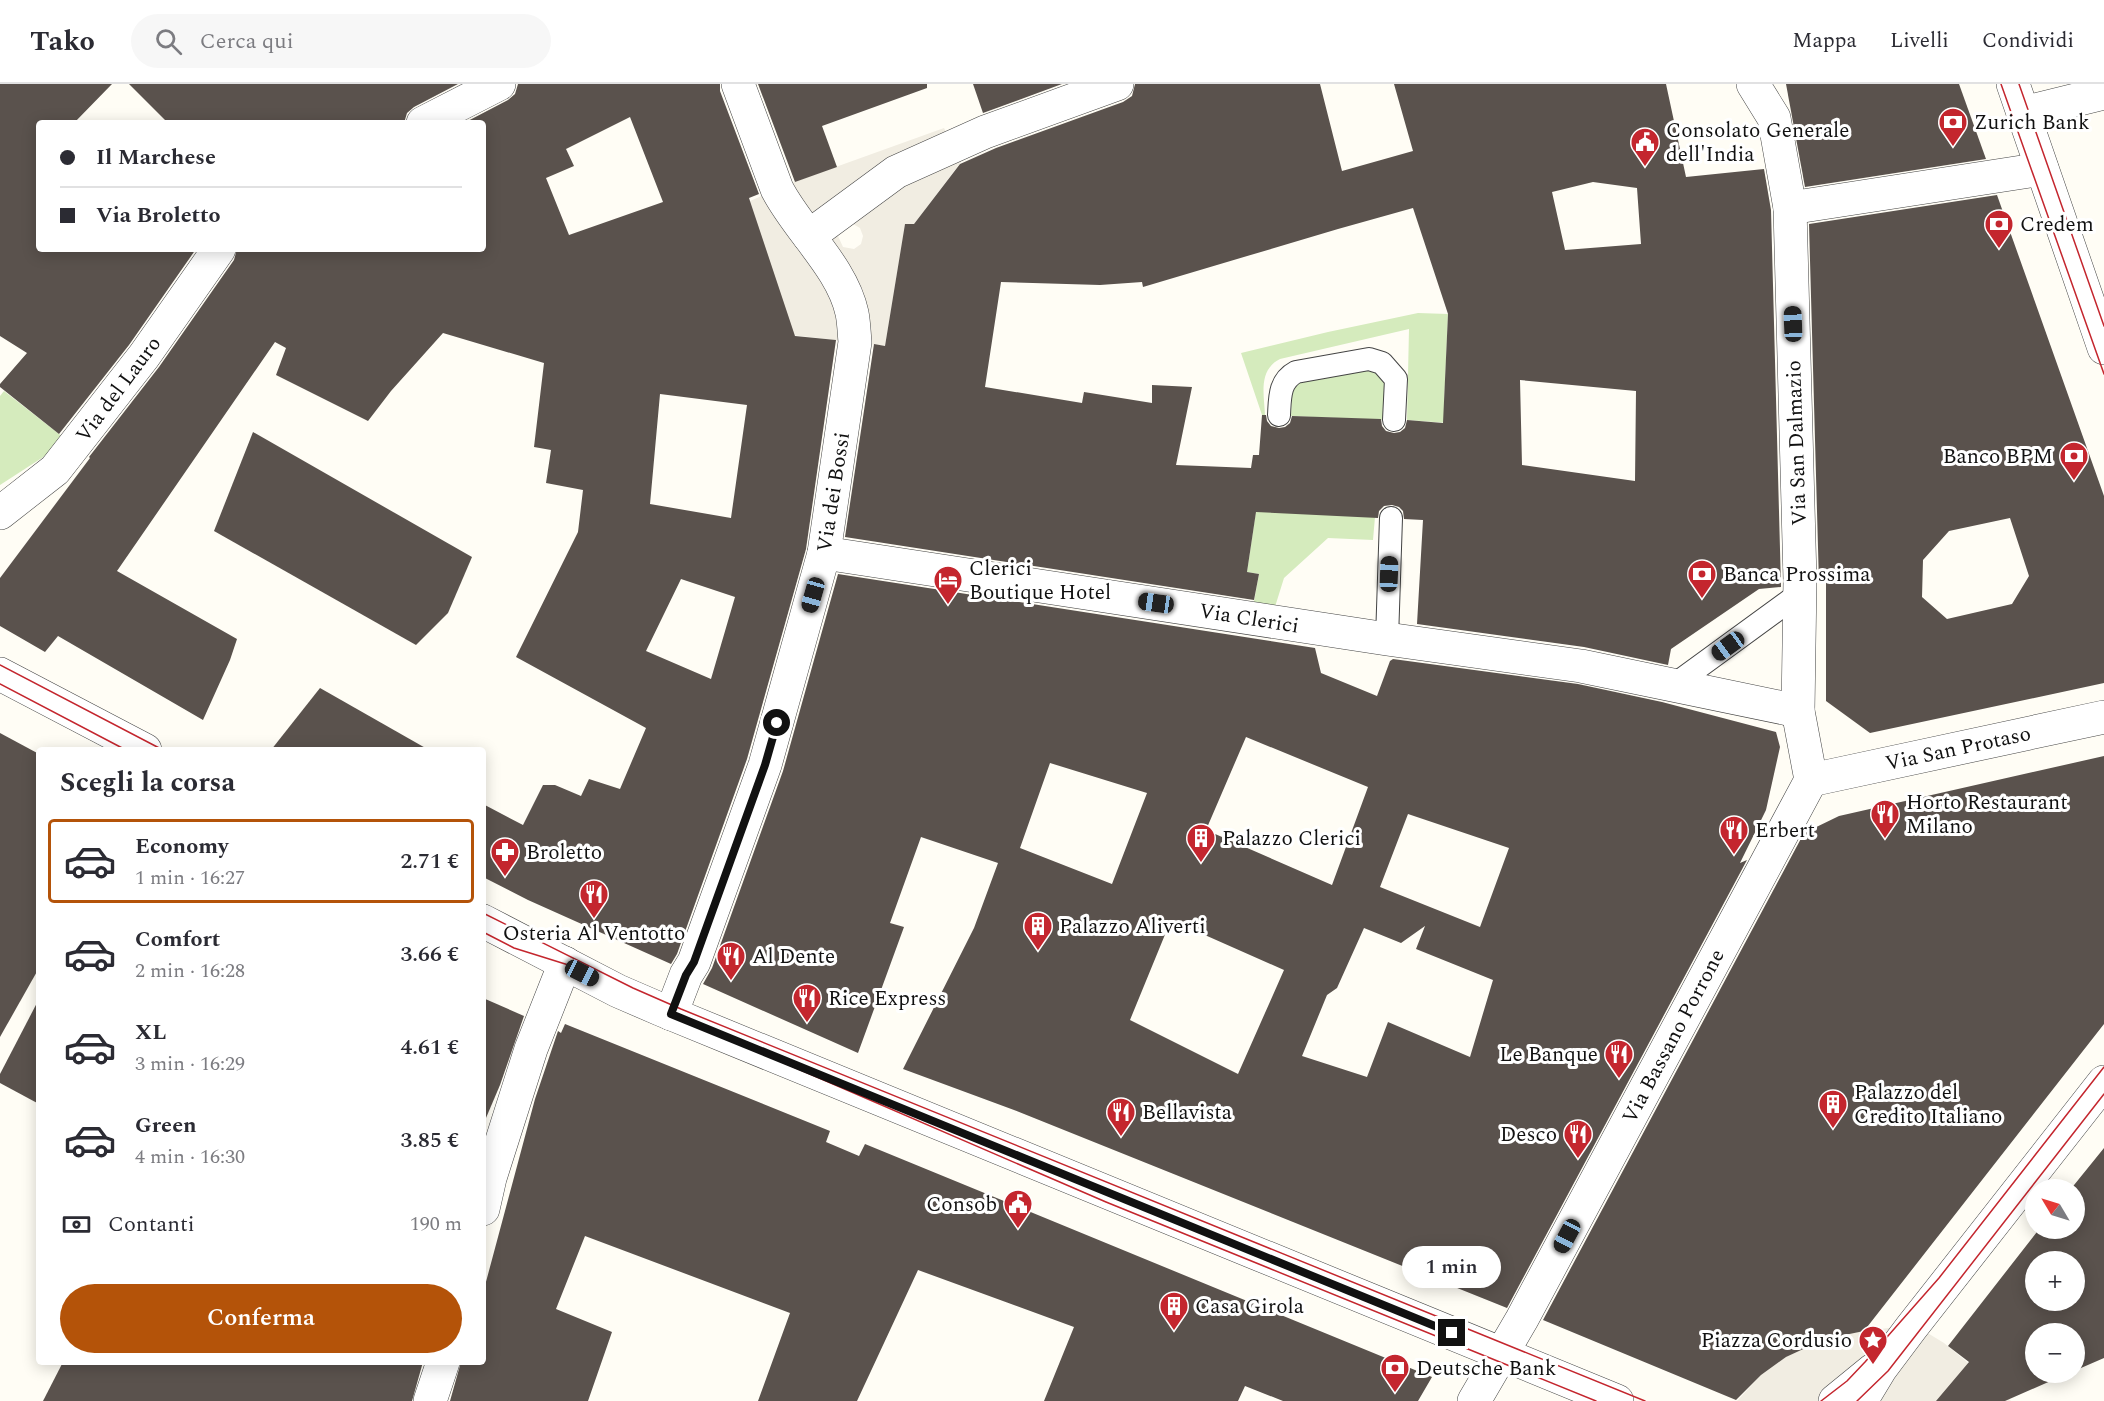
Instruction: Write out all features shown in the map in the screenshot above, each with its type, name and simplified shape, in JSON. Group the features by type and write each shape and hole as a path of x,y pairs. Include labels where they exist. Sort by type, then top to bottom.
{"street":[{"path":"429,120 499,84"},
{"path":"809,236 896,172 985,132 1117,84"},
{"name":"Via San Dalmazio","path":"1753,84 1774,118 1790,208 1800,593 1798,711"},
{"name":"Via dei Bossi","path":"671,1014 686,975 694,962 765,765 824,553 855,342 852,313 843,289 809,236 784,203 740,89"},
{"path":"2104,93 2018,99 2104,348"},
{"path":"1790,208 2042,169"},
{"name":"Via del Lauro","path":"0,513 55,470 144,356 217,252"},
{"name":"Via Clerici","path":"824,553 1387,639 1581,666 1798,711"},
{"path":"0,674 139,747"},
{"path":"1798,711 1811,780"},
{"name":"Via San Protaso","path":"1811,780 2104,717"},
{"name":"Via Bassano Porrone","path":"1474,1401 1503,1354 1811,780"},
{"path":"486,923 618,991 671,1014 1617,1401"},
{"path":"486,1196 528,1060 565,963"},
{"path":"1861,1401 1881,1368 1911,1328 2104,1082"},
{"path":"1835,1401 1877,1366 1911,1328"},
{"path":"430,1401 442,1365"}],"lane":[{"path":"1279,416 1283,383 1291,375 1296,372 1369,359 1382,363 1396,379 1394,420"},
{"path":"1387,639 1391,518"},
{"path":"1674,685 1800,593"}],"green space":[{"path":"1418,313 1448,314 1444,405 1448,423 1407,420 1409,329 1280,359 1268,369 1265,376 1265,415 1262,415 1241,353"},
{"path":"1361,370 1377,373 1385,384 1383,420 1291,416 1292,392 1300,382"},
{"path":"4,391 68,441 0,485 0,396"},
{"path":"1256,511 1375,517 1373,540 1328,538 1284,578 1274,610 1253,607 1259,574 1247,572"}],"shaded area":[{"path":"944,128 961,162 914,224 905,224 885,346 792,335 750,201 794,182","holes":["853,224 860,228 863,236 861,244 854,249 843,247 838,236 839,232"]},
{"name":"Piazza Cordusio","path":"1896,1327 1921,1329 1944,1343 2011,1401 1737,1401 1761,1375 1786,1357 1807,1347 1825,1339 1850,1333"}],"building":[{"path":"0,84 112,84 77,120 36,120 36,252 194,252 129,345 59,434 0,387 0,384 27,353 0,336"},
{"path":"129,84 458,84 414,107 407,113 405,120 165,120"},
{"path":"518,84 720,84 720,91 759,194 749,198 795,336 836,340 806,549 747,759 677,954 671,964 528,900 486,879 486,806 523,825 543,785 555,785 581,796 589,779 620,789 646,728 516,657 578,532 583,490 546,483 551,450 534,447 544,363 443,333 391,391 368,421 276,375 286,348 275,342 117,571 237,639 203,720 58,636 45,652 0,626 0,578 159,367 234,260 236,252 486,252 486,120 470,120 515,94","holes":["630,117 663,202 569,235 546,178 574,166 566,149","660,394 747,405 731,518 650,504","681,579 735,597 711,679 646,651"]},
{"path":"758,84 927,84 927,88 822,126 837,167 795,182"},
{"path":"973,84 1062,84 983,113"},
{"path":"1135,84 1320,84 1342,171 1413,151 1394,84 1666,84 1686,177 1764,169 1771,210 1781,587 1759,589 1671,649 1668,665 1584,647 1417,624 1423,520 1404,519 1403,511 1392,505 1384,506 1379,511 1378,518 1256,512 1247,572 1259,574 1254,600 845,537 874,344 885,346 905,224 914,224 960,164 996,148 1123,102 1132,96","holes":["1593,182 1637,188 1641,244 1565,250 1552,192","1413,208 1448,314 1443,423 1407,420 1405,428 1394,433 1386,431 1381,419 1292,416 1290,423 1279,428 1271,426 1266,415 1262,415 1259,455 1253,455 1251,468 1176,465 1192,387 1152,385 1152,403 1084,392 1082,403 985,387 1001,282 1100,285 1142,282 1143,287","1520,380 1636,391 1635,481 1522,465"]},
{"path":"1786,84 1959,84 1986,159 1805,187"},
{"path":"1997,195 2104,496 2104,683 1870,733 1826,701 1826,582 1819,583 1809,224","holes":["2010,518 2029,576 2012,604 1947,619 1922,597 1923,560 1949,531"]},
{"path":"253,432 472,557 448,613 416,645 214,531"},
{"path":"838,574 1315,648 1321,673 1377,696 1390,661 1393,659 1578,684 1662,702 1776,732 1780,747 1766,810 1740,863 1747,860 1507,1308 1014,1110 903,1069 974,928 998,863 921,837 890,923 904,927 858,1053 703,984 712,968 783,771","holes":["1246,737 1368,787 1332,885 1206,830","1050,763 1147,793 1112,884 1020,848","1408,814 1509,848 1480,927 1380,887","1171,920 1284,970 1238,1074 1130,1020","1425,926 1416,949 1493,980 1470,1057 1388,1022 1367,1077 1302,1056 1327,995 1337,988 1364,928 1401,943"]},
{"path":"320,688 424,747 273,747"},
{"path":"0,733 36,752 36,973 0,1037"},
{"name":"Palazzo del Credito Italiano","path":"2104,756 2104,1024 1864,1331 1825,1339 1786,1357 1761,1375 1736,1400 1543,1320 1804,833 1839,816"},
{"path":"486,999 524,1016 486,1118"},
{"path":"36,1005 36,1102 0,1083 0,1074"},
{"path":"565,1024 830,1131 826,1142 859,1156 865,1144 1432,1377 1418,1401 1283,1401 1245,1386 1238,1401 1044,1401 1074,1327 918,1270 857,1401 758,1401 790,1313 585,1236 556,1309 612,1332 588,1401 450,1401 460,1365 486,1365 486,1282 535,1099 558,1031 561,1033"},
{"path":"2104,1148 2104,1358 2085,1366 2085,1323 2025,1323 2025,1383 2046,1383 2005,1401 1936,1401 1969,1362 1948,1346 2031,1239 2085,1239 2085,1179 2079,1179"},
{"path":"61,1365 422,1365 412,1401 43,1401"}],"tram line":[{"path":"2001,84 2104,374"},
{"path":"2019,84 2104,326"},
{"path":"0,665 157,747"},
{"path":"0,684 120,747"},
{"path":"486,914 633,988 681,1009 1645,1401"},
{"path":"486,934 514,948 578,968"},
{"path":"694,1024 1106,1202 1596,1401"},
{"path":"1821,1401 1847,1381 1939,1278 2104,1067"},
{"path":"1857,1401 1888,1371 2104,1094"}],"place":[{"name":"Zurich Bank","path":"1953,148"},
{"name":"Consolato Generale dell'India","path":"1645,168"},
{"name":"Credem","path":"1999,250"},
{"name":"Banco BPM","path":"2074,482"},
{"name":"Banca Prossima","path":"1702,600"},
{"name":"Clerici Boutique Hotel","path":"948,606"},
{"name":"Horto Restaurant Milano","path":"1885,840"},
{"name":"Erbert","path":"1734,856"},
{"name":"Palazzo Clerici","path":"1201,864"},
{"name":"Broletto","path":"505,878"},
{"name":"Osteria Al Ventotto","path":"594,920"},
{"name":"Palazzo Aliverti","path":"1038,952"},
{"name":"Al Dente","path":"731,982"},
{"name":"Rice Express","path":"807,1024"},
{"name":"Le Banque","path":"1619,1080"},
{"name":"Palazzo del Credito Italiano","path":"1833,1130"},
{"name":"Bellavista","path":"1121,1138"},
{"name":"Desco","path":"1578,1160"},
{"name":"Consob","path":"1018,1230"},
{"name":"Casa Girola","path":"1174,1332"},
{"name":"Piazza Cordusio","path":"1873,1366"},
{"name":"Deutsche Bank","path":"1395,1394"}],"route":[{"path":"777,723 765,765 694,962 686,975 671,1014 1452,1333"}]}
